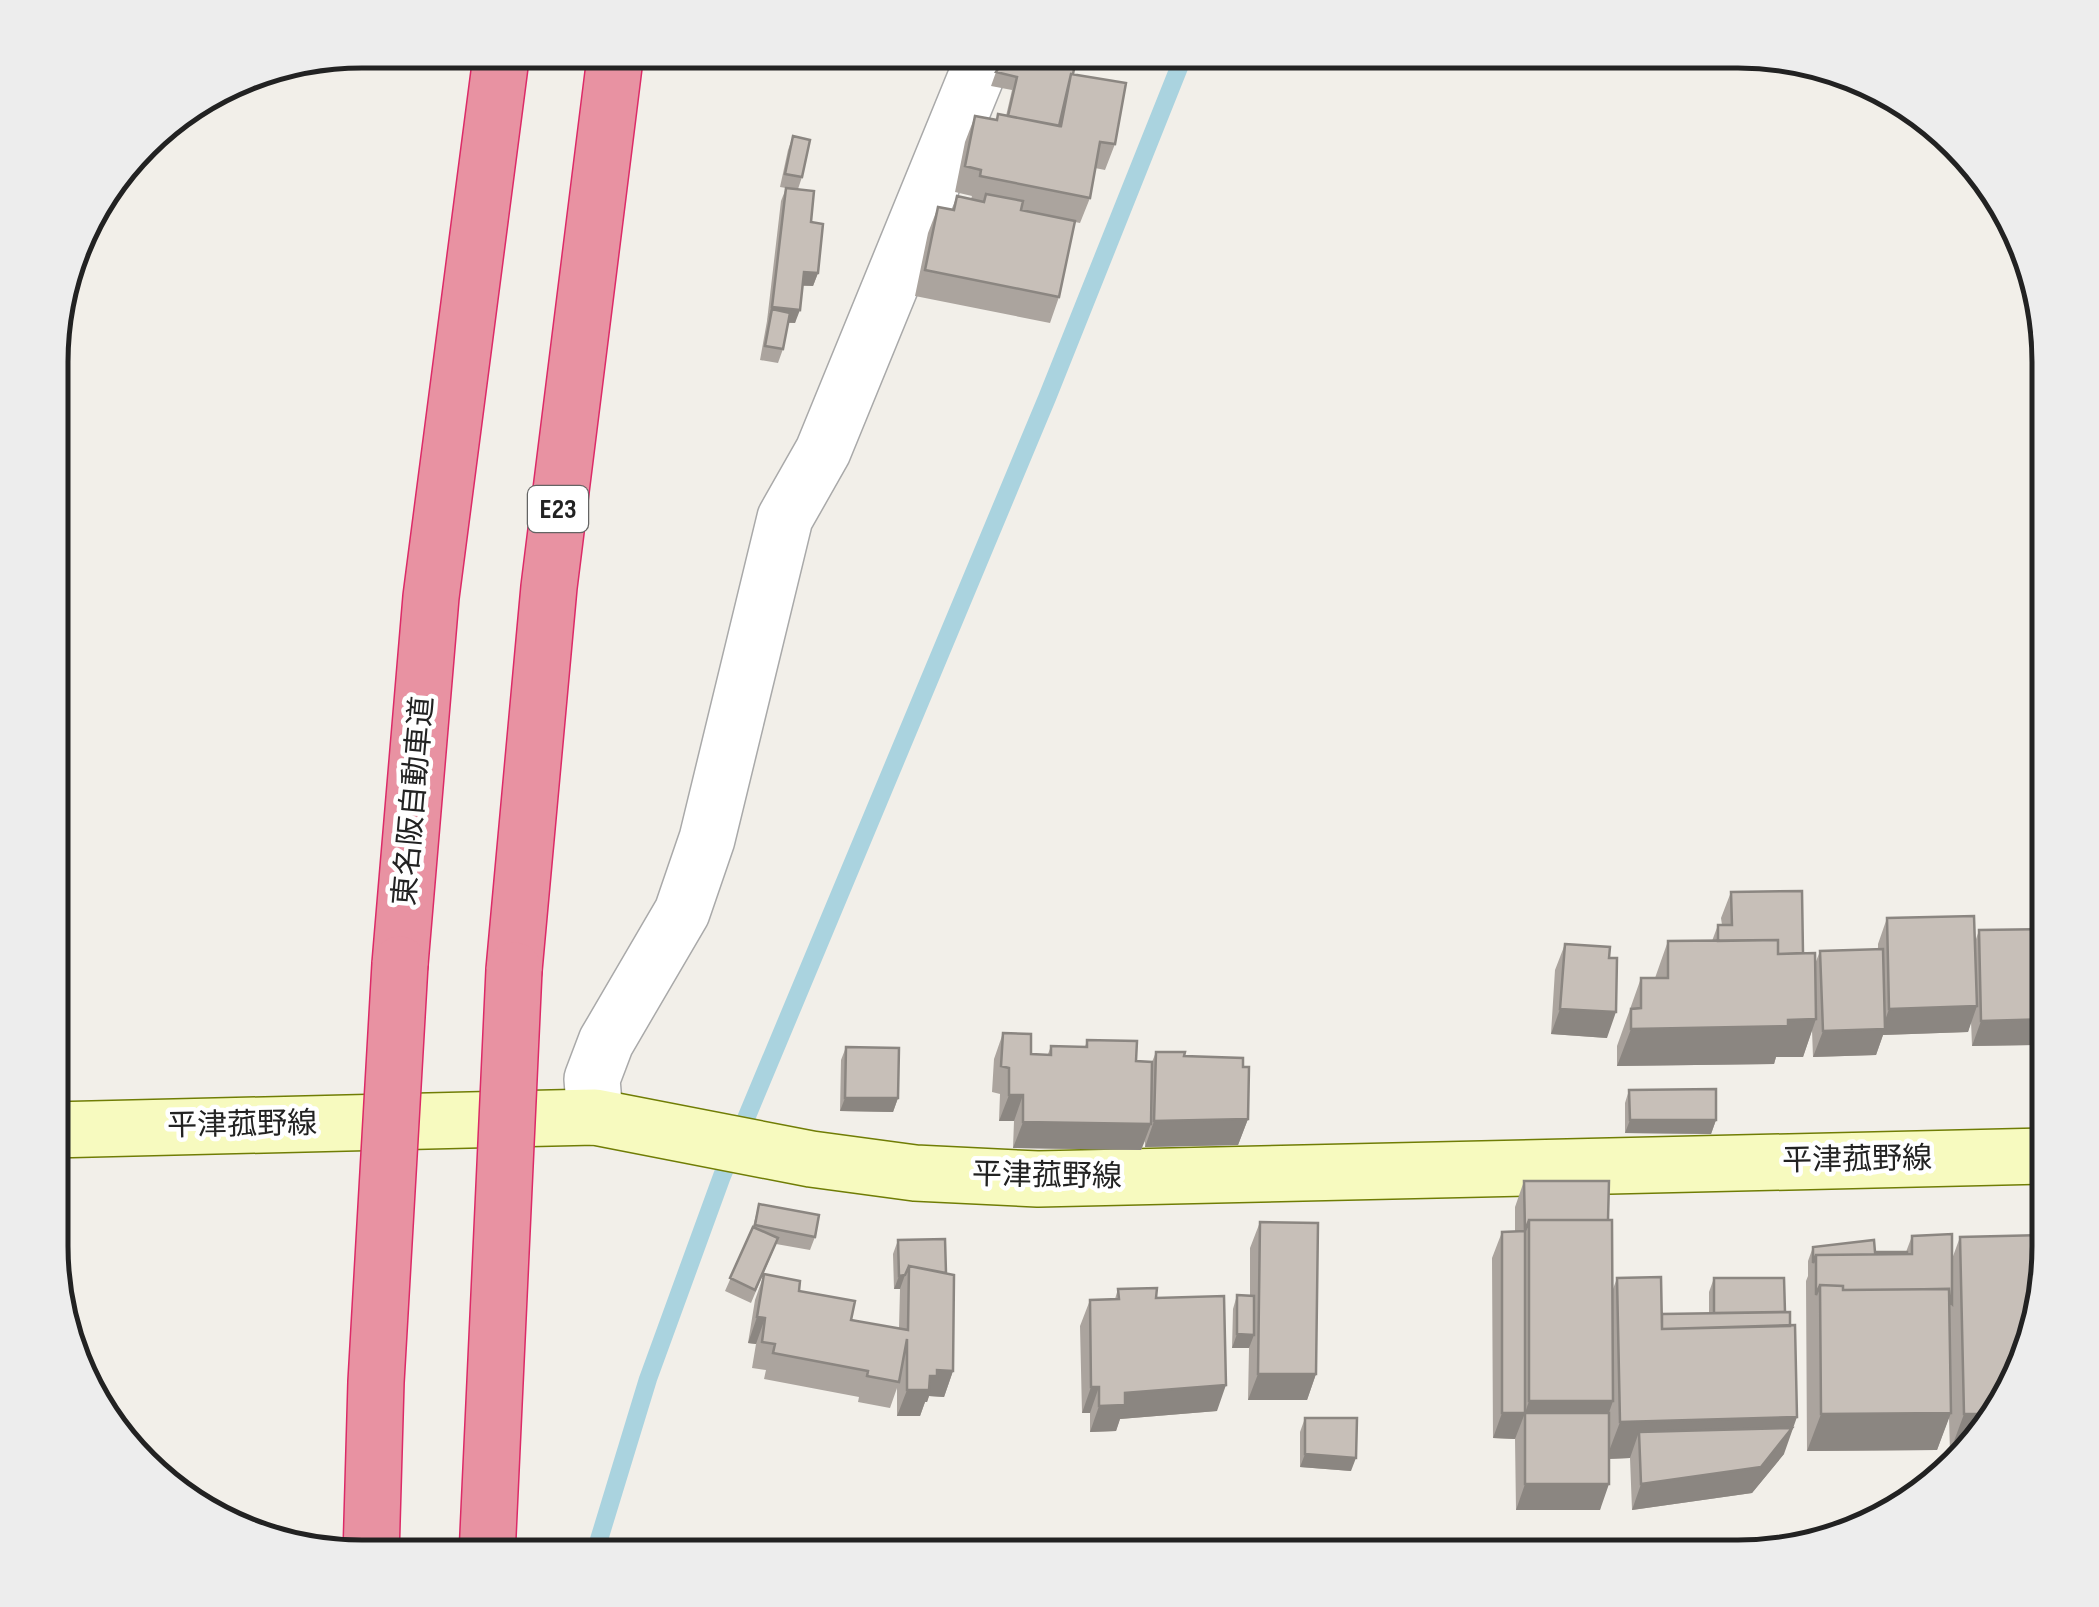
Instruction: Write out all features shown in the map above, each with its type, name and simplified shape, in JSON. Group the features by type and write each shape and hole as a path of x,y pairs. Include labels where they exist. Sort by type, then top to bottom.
{"highway":[{"name":"東名阪自動車道","path":"371,1539 376,1382 400,964 432,597 500,68"},
{"name":"E23","path":"488,1539 514,970 550,587 614,68"}],"main road":[{"name":"平津菰野線","path":"68,1130 595,1117 811,1160 914,1173 1038,1179 2031,1156"}],"street":[{"path":"595,1117 592,1080 606,1042 682,912 706,839 785,518 823,450 980,68"}],"building":[{"path":"999,68 1074,69 1059,126 1008,116 1017,77 996,72"},
{"path":"1071,74 1126,83 1115,144 1100,142 1090,198 980,176 981,170 965,166 975,116 997,120 998,114 1061,126"},
{"path":"793,136 810,140 802,177 785,174"},
{"path":"786,188 814,191 811,222 823,224 818,273 804,272 800,310 772,307"},
{"path":"986,194 1023,201 1021,210 1075,221 1059,297 925,270 938,207 954,210 957,196 984,202"},
{"path":"772,309 790,313 783,349 765,346"},
{"path":"1802,891 1803,953 1778,954 1778,940 1718,941 1718,925 1732,925 1731,892"},
{"path":"1974,916 1977,1006 1889,1009 1887,918"},
{"path":"2031,929 2031,1019 1981,1021 1979,930"},
{"path":"1778,940 1778,954 1815,953 1816,1019 1788,1020 1788,1026 1631,1029 1631,1009 1641,1008 1641,978 1668,978 1668,941"},
{"path":"1565,944 1610,947 1609,958 1617,958 1616,1012 1560,1009"},
{"path":"1883,949 1885,1029 1823,1031 1820,951"},
{"path":"1003,1033 1031,1034 1031,1054 1051,1055 1051,1046 1087,1047 1087,1040 1137,1041 1136,1061 1152,1062 1151,1124 1023,1122 1023,1095 1009,1095 1009,1068 1001,1066"},
{"path":"846,1047 899,1048 898,1098 845,1098"},
{"path":"1156,1052 1243,1058 1243,1067 1249,1067 1248,1119 1154,1121"},
{"path":"1716,1089 1716,1120 1630,1120 1629,1090"},
{"path":"1524,1181 1609,1181 1608,1220 1529,1220 1525,1231"},
{"path":"759,1204 819,1215 815,1237 755,1225"},
{"path":"1529,1220 1612,1220 1613,1401 1529,1401"},
{"path":"1260,1222 1318,1223 1316,1374 1258,1374"},
{"path":"753,1227 778,1238 755,1290 730,1278"},
{"path":"1525,1231 1525,1413 1502,1413 1502,1232"},
{"path":"1952,1234 1952,1304 1949,1289 1843,1290 1843,1286 1820,1285 1816,1295 1816,1255 1912,1254 1912,1236"},
{"path":"2031,1235 2029,1284 2021,1321 2009,1358 1978,1414 1964,1414 1960,1237"},
{"path":"945,1239 946,1273 909,1266 905,1275 899,1276 898,1240"},
{"path":"1874,1240 1875,1252 1907,1254 1816,1255 1813,1263 1813,1247"},
{"path":"909,1266 954,1275 953,1371 937,1370 937,1376 930,1376 929,1390 907,1390 907,1339 899,1382 867,1376 868,1371 773,1353 775,1344 762,1342 765,1318 757,1317 764,1274 800,1281 799,1291 855,1301 851,1320 908,1330"},
{"path":"1661,1277 1662,1329 1795,1325 1797,1417 1620,1422 1617,1278"},
{"path":"1714,1278 1784,1278 1785,1312 1714,1313"},
{"path":"1820,1285 1843,1286 1843,1290 1949,1289 1951,1413 1821,1414"},
{"path":"1157,1288 1156,1298 1224,1296 1226,1385 1125,1393 1125,1405 1099,1406 1099,1387 1091,1387 1090,1300 1119,1299 1118,1289"},
{"path":"1237,1295 1254,1296 1254,1335 1237,1334"},
{"path":"1790,1312 1790,1326 1662,1329 1662,1314"},
{"path":"1525,1413 1609,1413 1609,1484 1525,1484"},
{"path":"1305,1418 1357,1418 1356,1458 1305,1454"},
{"path":"1792,1428 1761,1467 1641,1484 1639,1432"}],"waterway":[{"path":"599,1539 648,1379 722,1176 1047,398 1179,68"}]}
